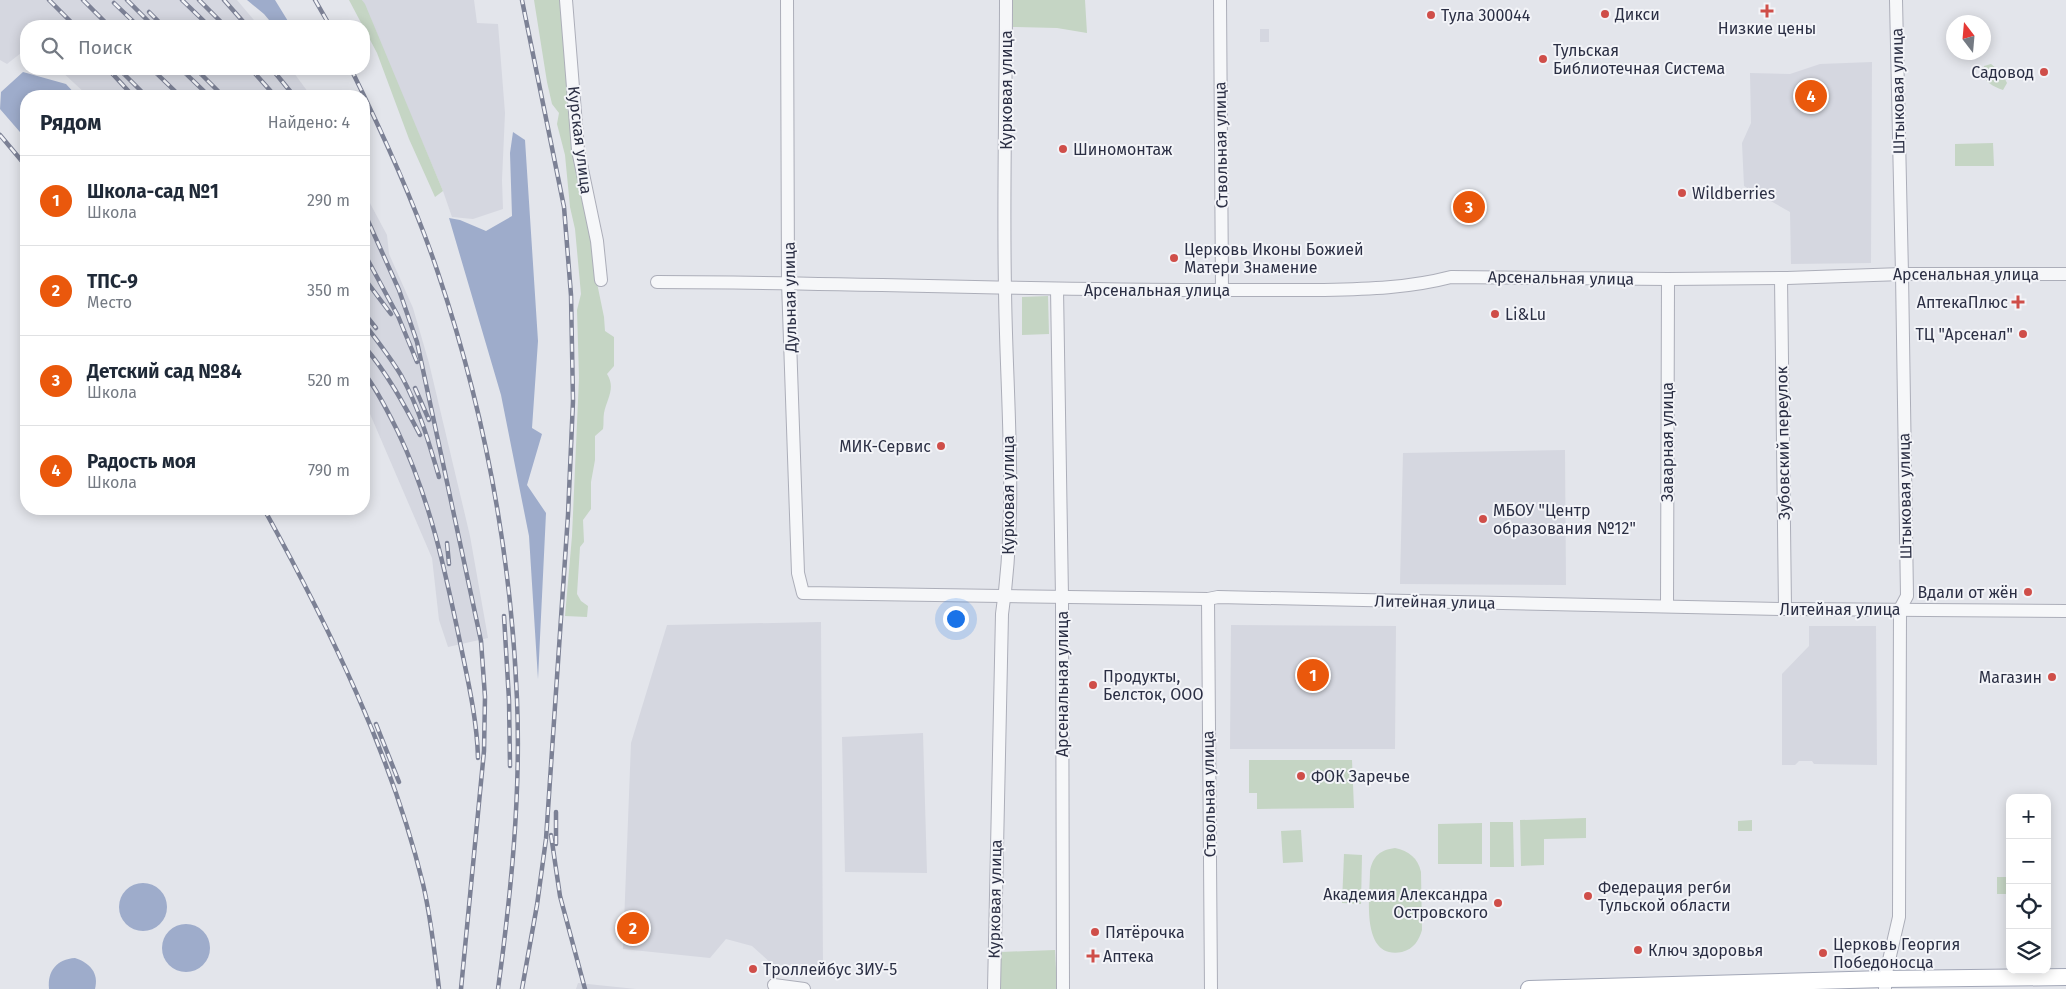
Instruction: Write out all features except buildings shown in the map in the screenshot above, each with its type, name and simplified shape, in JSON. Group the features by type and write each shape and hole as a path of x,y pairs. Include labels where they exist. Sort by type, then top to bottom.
{"main road":[{"path":"1529,989 1885,984 2066,977"}],"street":[{"name":"Курская улица","path":"566,0 578,150 597,242 601,280"},
{"name":"Дульная улица","path":"787,0 788,282 798,573 803,593"},
{"name":"Курковая улица","path":"994,989 1002,614 1007,582 1009,534 1009,435 1004,288 1006,0"},
{"name":"Ствольная улица","path":"1220,0 1222,290"},
{"name":"Штыковая улица","path":"1885,984 1899,917 1900,609 1907,596 1896,0"},
{"name":"Арсенальная улица","path":"657,282 788,282 1057,289 1222,290 1386,289 1423,284 1451,277 1668,279 1902,274 2066,274"},
{"name":"Зубовский переулок","path":"1781,278 1785,609"},
{"name":"Заварная улица","path":"1667,606 1668,279"},
{"name":"Арсенальная улица","path":"1057,289 1062,597 1063,989"},
{"name":"Литейная улица","path":"803,593 1208,599 1218,597 1785,609 2066,611"},
{"name":"Ствольная улица","path":"1208,599 1211,989"},
{"path":"774,985 804,989"}],"shaded area":[{"path":"0,0 237,0 254,20 20,20 20,54 7,64 0,60"},
{"path":"362,0 474,0 477,23 498,24 505,113 502,180 503,209 473,219 452,217 443,191"},
{"path":"1260,29 1269,29 1269,42 1260,42"},
{"path":"1872,62 1871,263 1791,264 1790,212 1744,186 1742,143 1751,123 1750,73 1790,74 1820,64"},
{"path":"65,75 295,75 307,90 82,90"},
{"path":"370,203 387,235 389,254 413,308 429,363 470,536 488,638 448,647 439,620 432,558 370,414"},
{"name":"МБОУ \"Центр образования №12\"","path":"1565,450 1566,585 1400,584 1403,453"},
{"path":"821,622 823,968 772,964 752,946 726,939 710,958 623,949 631,743 667,625"},
{"path":"1231,625 1396,626 1395,749 1230,749"},
{"path":"1809,626 1876,626 1877,765 1814,764 1812,761 1799,761 1795,765 1782,765 1782,674 1809,646"},
{"path":"923,733 927,873 845,872 842,737"},
{"path":"578,983 636,989 576,989"}],"green space":[{"path":"349,0 362,0 365,4 443,191 435,197 409,139 377,53 370,40 370,20 360,20"},
{"path":"534,0 561,0 570,93 567,108 573,121 595,242 597,283 605,331 614,337 614,366 607,374 610,379 611,389 604,413 603,429 595,436 591,509 583,520 584,542 580,547 577,594 581,601 588,606 587,617 565,616 572,536 579,378 577,310 581,294 565,155 557,124 559,113 552,104 547,82"},
{"path":"1013,0 1085,0 1087,33 1057,28 1013,27"},
{"path":"1991,64 2002,73 2007,83 2003,90 1988,82 1983,75 1984,66"},
{"path":"1993,143 1994,166 1955,166 1955,144"},
{"path":"1048,296 1049,334 1022,335 1022,297"},
{"name":"ФОК Заречье","path":"1249,760 1352,760 1354,808 1257,809 1257,793 1249,793"},
{"path":"1586,818 1586,838 1544,839 1544,865 1521,866 1520,820"},
{"path":"1752,820 1752,831 1738,831 1738,821"},
{"path":"1490,822 1513,822 1514,867 1490,867"},
{"path":"1482,823 1482,864 1438,864 1438,824"},
{"path":"1301,830 1303,862 1283,863 1281,831"},
{"path":"1395,848 1405,851 1412,856 1418,863 1421,872 1422,930 1415,944 1410,949 1402,952 1389,952 1379,946 1373,936 1369,910 1370,871 1373,861 1381,852"},
{"path":"1344,854 1362,855 1361,904 1342,903"},
{"path":"1997,877 2006,877 2006,894 1997,894"},
{"path":"1055,950 1057,989 1001,989 1001,952"}],"water":[{"path":"247,0 275,0 287,20 269,20"},
{"path":"20,75 34,75 66,84 72,90 20,90 20,132 0,109 1,92"},
{"path":"513,132 525,140 538,341 532,428 542,434 527,485 546,513 538,679 529,536 501,395 449,218 460,220 486,231 512,216 510,153"},
{"path":"143,883 152,885 160,890 165,898 167,907 165,916 160,924 152,929 143,931 134,929 126,924 121,916 119,907 121,898 126,890 134,885"},
{"path":"186,924 195,926 203,931 208,939 210,948 208,957 203,965 195,970 186,972 177,970 169,965 164,957 162,948 164,939 169,931 177,926"},
{"path":"75,958 92,969 96,978 95,989 49,989 50,977 54,967 63,961"}],"railway":[{"path":"49,0 69,20"},
{"path":"83,0 103,20"},
{"path":"127,0 147,20"},
{"path":"182,0 203,20"},
{"path":"199,0 219,20"},
{"path":"224,0 242,20"},
{"path":"315,0 327,20"},
{"path":"522,0 564,207 571,295 573,401 568,515 546,839 537,905 522,989"},
{"path":"114,3 132,20"},
{"path":"149,12 157,20"},
{"path":"114,75 127,90"},
{"path":"125,75 140,90"},
{"path":"158,75 174,90"},
{"path":"187,75 203,90"},
{"path":"202,75 217,90"},
{"path":"256,75 270,90"},
{"path":"277,75 289,90"},
{"path":"354,75 361,90"},
{"path":"370,108 418,219 454,322 481,428 492,482 509,590 517,699 518,771 514,844 498,989"},
{"path":"0,135 20,159"},
{"path":"370,225 399,290 417,342 481,641 485,697 484,751 461,989"},
{"path":"370,264 398,316 417,362"},
{"path":"370,286 391,314"},
{"path":"370,320 376,328"},
{"path":"370,331 402,377 414,401 439,477"},
{"path":"370,354 395,389 420,435"},
{"path":"370,382 387,409 398,432 428,509 442,562 466,671 474,714 478,758"},
{"path":"415,388 429,420"},
{"path":"267,515 312,599 356,692 394,787 410,835 423,884 431,923 439,989"},
{"path":"447,543 449,564"},
{"path":"504,616 509,700 510,766"},
{"path":"376,724 399,782"},
{"path":"556,812 556,844"},
{"path":"551,835 560,896 585,989"}],"place":[{"name":"Низкие цены","path":"1767,11"},
{"name":"Дикси","path":"1605,14"},
{"name":"Тула 300044","path":"1431,15"},
{"name":"Тульская Библиотечная Система","path":"1543,59"},
{"name":"Садовод","path":"2044,72"},
{"name":"Радость моя","path":"1811,96"},
{"name":"Шиномонтаж","path":"1063,149"},
{"name":"Wildberries","path":"1682,193"},
{"name":"Детский сад №84","path":"1469,207"},
{"name":"Церковь Иконы Божией Матери Знамение","path":"1174,258"},
{"name":"АптекаПлюс","path":"2018,302"},
{"name":"Li&Lu","path":"1495,314"},
{"name":"ТЦ \"Арсенал\"","path":"2023,334"},
{"name":"МИК-Сервис","path":"941,446"},
{"name":"МБОУ \"Центр образования №12\"","path":"1483,519"},
{"name":"Вдали от жён","path":"2028,592"},
{"name":"Школа-сад №1","path":"1313,675"},
{"name":"Магазин","path":"2052,677"},
{"name":"Продукты, Белсток, ООО","path":"1093,685"},
{"name":"ФОК Заречье","path":"1301,776"},
{"name":"Федерация регби Тульской области","path":"1588,896"},
{"name":"Академия Александра Островского","path":"1498,903"},
{"name":"ТПС-9","path":"633,928"},
{"name":"Пятёрочка","path":"1095,932"},
{"name":"Ключ здоровья","path":"1638,950"},
{"name":"Церковь Георгия Победоносца","path":"1823,953"},
{"name":"Аптека","path":"1093,956"},
{"name":"Троллейбус ЗИУ-5","path":"753,969"}]}
